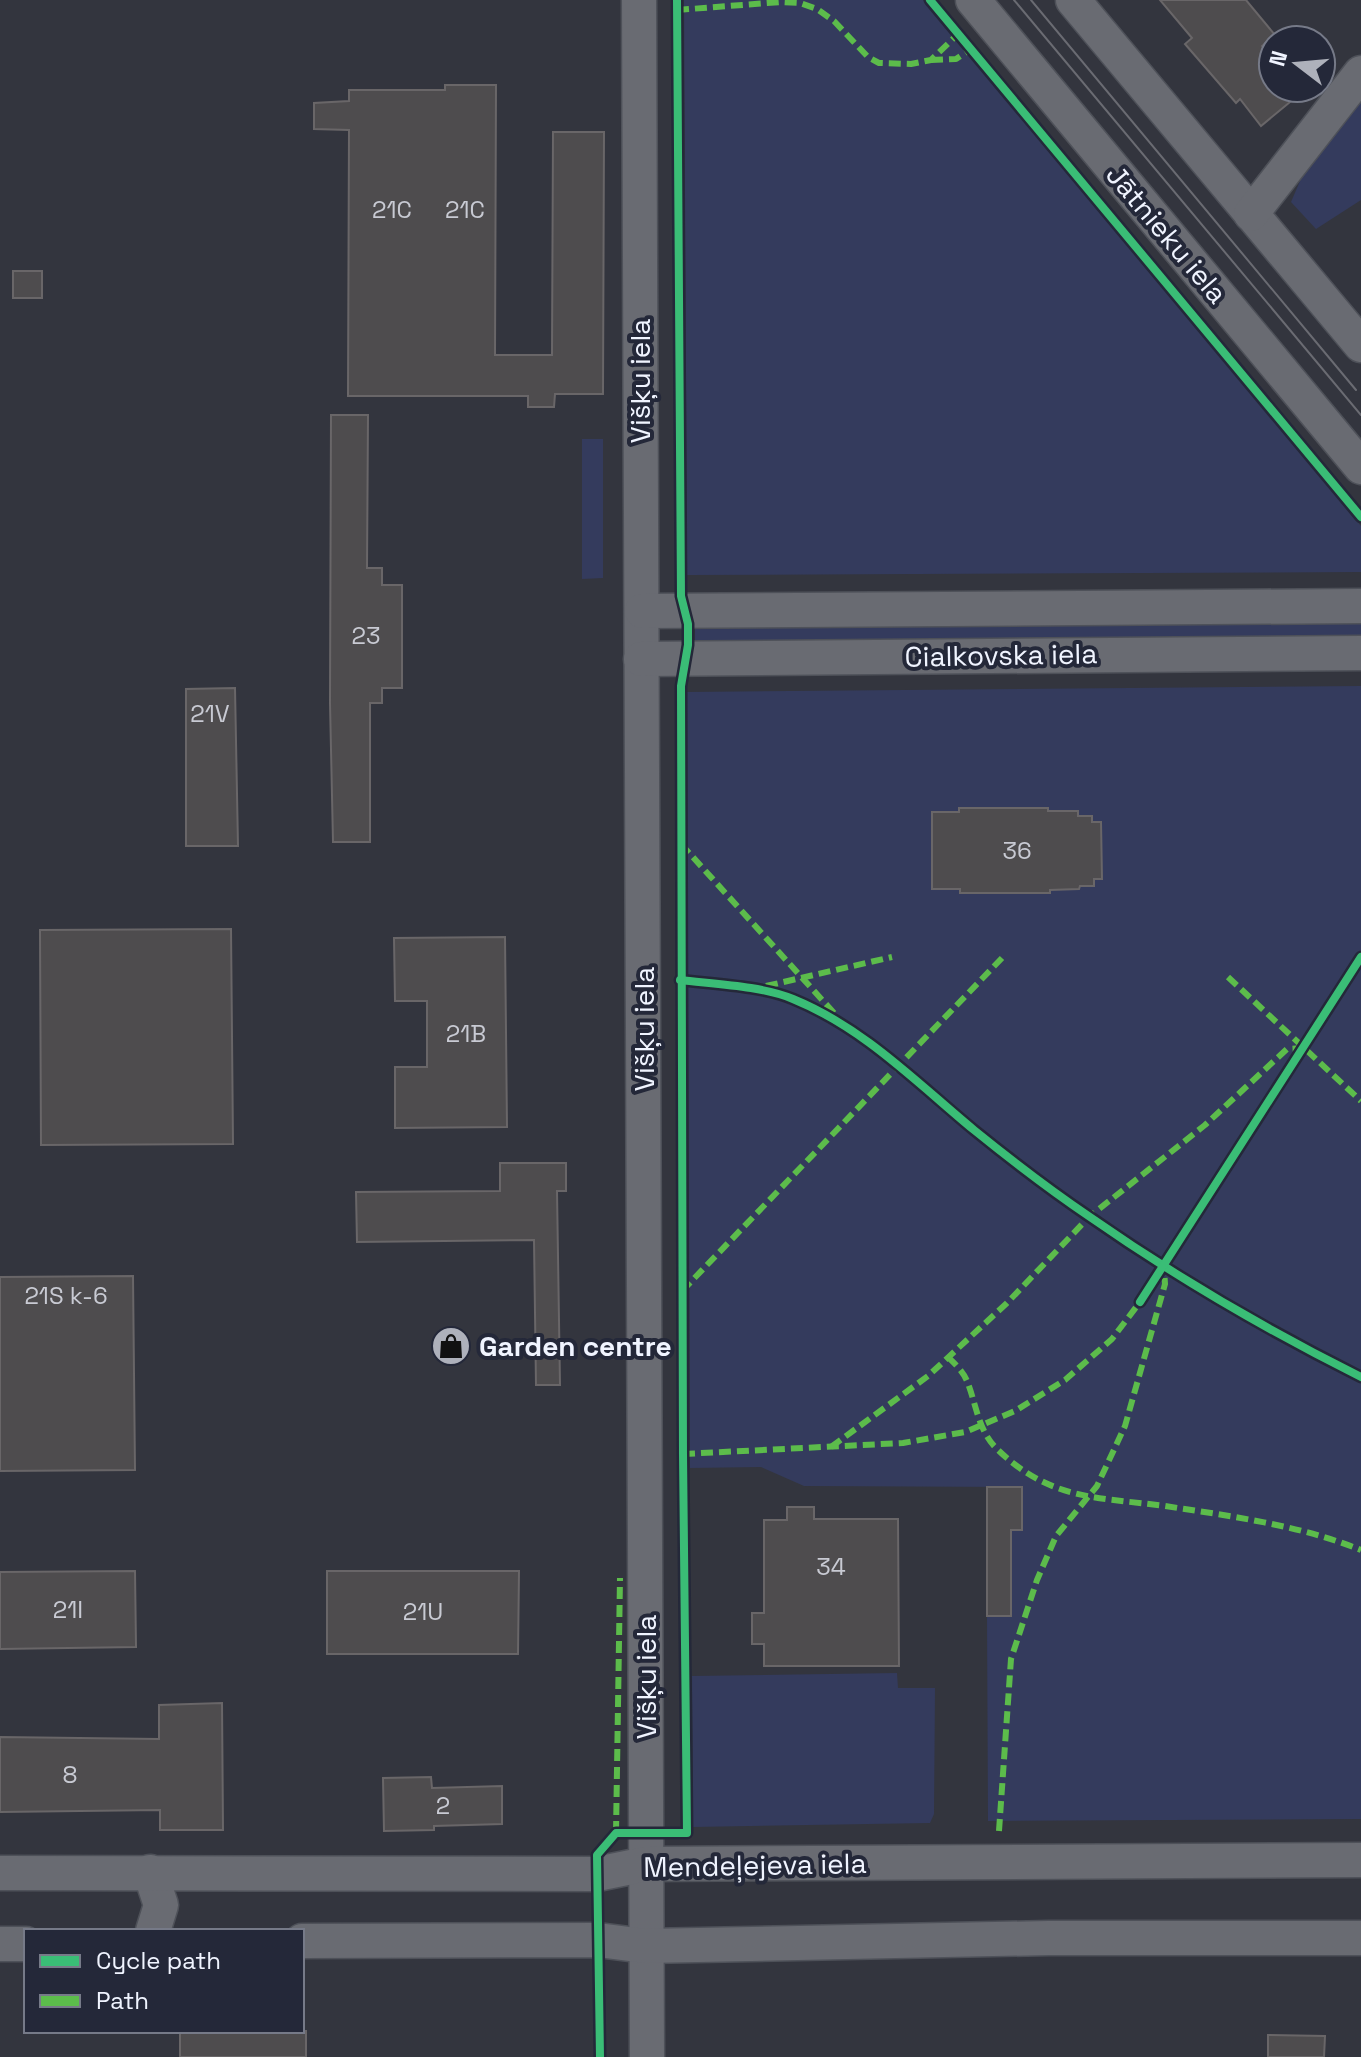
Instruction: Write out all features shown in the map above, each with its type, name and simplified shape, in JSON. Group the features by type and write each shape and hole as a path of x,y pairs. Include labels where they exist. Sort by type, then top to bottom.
{"street":[{"name":"Višķu iela","path":"639,0 647,2057"},
{"name":"Jātnieku iela","path":"973,0 1361,467"},
{"path":"1073,0 1361,345"},
{"path":"1251,214 1361,73"},
{"name":"Cialkovska iela","path":"642,611 1361,606"},
{"name":"Cialkovska iela","path":"641,659 1361,653"},
{"name":"Mendeļejeva iela","path":"0,1873 597,1874 646,1864 1361,1860"},
{"path":"150,1872 161,1905 154,1929"},
{"path":"304,1941 598,1940 645,1946 1049,1938 1361,1938"},
{"path":"0,1944 24,1944"}],"shaded area":[{"path":"684,0 923,0 1361,526 1361,572 687,575"},
{"path":"1361,97 1361,200 1316,229 1291,202 1306,167"},
{"path":"582,439 603,439 603,578 582,579"},
{"path":"1361,619 1361,642 695,646 695,623"},
{"path":"1361,686 1361,1819 988,1821 987,1616 1011,1616 1011,1530 1022,1530 1022,1487 804,1486 761,1467 690,1468 687,692"},
{"path":"897,1673 898,1688 935,1688 934,1814 930,1823 693,1827 692,1676"}],"building":[{"path":"1160,0 1246,0 1266,24 1257,24 1257,104 1288,104 1261,126 1240,99 1236,103 1185,44 1192,38"},
{"path":"445,85 496,85 495,355 552,355 553,132 604,132 603,394 555,394 554,407 528,407 528,396 348,396 349,130 314,129 314,103 349,101 349,90 445,90"},
{"path":"13,271 42,271 42,298 13,298"},
{"path":"331,415 368,415 367,568 382,568 382,585 402,585 402,688 382,688 382,703 370,703 370,842 333,842"},
{"path":"235,688 238,846 186,846 186,689"},
{"path":"959,808 1048,808 1048,811 1078,811 1078,816 1092,816 1092,822 1101,822 1102,879 1094,879 1094,886 1050,890 1050,893 960,893 960,889 932,889 932,812 959,812"},
{"path":"231,929 233,1144 41,1145 40,930"},
{"path":"505,937 507,1127 395,1128 395,1067 427,1067 427,1001 395,1001 394,938"},
{"path":"500,1163 566,1163 566,1191 557,1191 560,1385 536,1385 534,1240 357,1242 356,1192 500,1191"},
{"path":"133,1276 135,1470 0,1471 0,1277"},
{"path":"987,1487 1022,1487 1022,1530 1011,1530 1011,1616 987,1616"},
{"path":"787,1507 814,1507 814,1519 898,1519 899,1666 764,1666 764,1644 752,1644 752,1613 764,1613 764,1520 787,1520"},
{"path":"135,1571 136,1647 0,1649 0,1572"},
{"path":"327,1571 519,1571 518,1654 327,1654"},
{"path":"222,1703 223,1830 160,1830 160,1810 0,1812 0,1737 159,1739 159,1705"},
{"path":"431,1777 432,1788 502,1786 502,1824 384,1831 383,1778"},
{"path":"306,2031 306,2057 180,2057 180,2033"},
{"path":"1268,2035 1325,2036 1324,2057 1268,2057"}],"tram line":[{"path":"1014,0 1361,415"},
{"path":"1031,0 1356,390"}],"marked path":[{"path":"677,10 800,3 817,9 834,21 868,57 879,63 911,64 931,60 958,34"},
{"path":"931,60 956,59 971,49"},
{"path":"681,844 834,1013"},
{"path":"766,986 892,957"},
{"path":"682,1291 1002,958"},
{"path":"1228,977 1361,1101"},
{"path":"831,1447 928,1376 1007,1303 1089,1217 1205,1125 1287,1049 1303,1048"},
{"path":"999,1831 1011,1659 1037,1580 1056,1536 1097,1486 1125,1426 1165,1284 1164,1269"},
{"path":"683,1454 903,1443 965,1432 1015,1411 1065,1380 1112,1339 1140,1302"},
{"path":"948,1357 965,1377 981,1425 990,1441 1035,1478 1074,1493 1264,1522 1361,1550"},
{"path":"616,1833 620,1578"}],"cycle path":[{"path":"600,2057 597,1855 616,1833 687,1833 681,686 688,624 681,596 677,0"},
{"path":"930,0 1361,517"},
{"path":"1140,1302 1361,957"},
{"path":"680,980 767,991 819,1011 888,1057 1016,1164 1122,1239 1222,1302 1361,1377"}],"place":[{"name":"Garden centre","path":"451,1346"}]}
